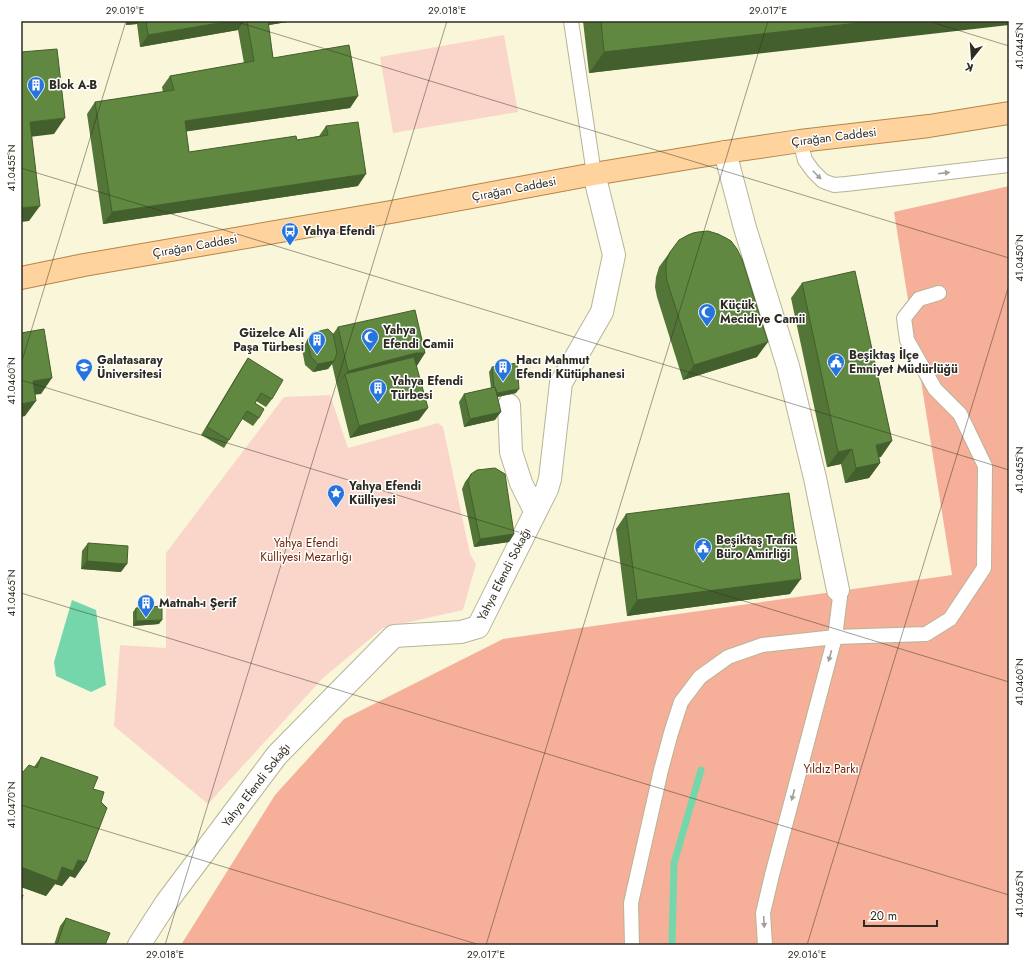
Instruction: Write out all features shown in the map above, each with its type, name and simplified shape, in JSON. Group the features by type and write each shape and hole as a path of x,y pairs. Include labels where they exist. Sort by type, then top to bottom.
{"main road":[{"name":"Çırağan Caddesi","path":"21,278 84,265 725,152 800,141 929,126 1009,113"}],"street":[{"path":"725,152 745,228 788,366 815,478 838,590"},
{"name":"Yahya Efendi Sokağı","path":"139,945 166,903 277,755 394,636 461,632 478,627 547,489 550,479 561,383 602,312 614,255 594,174"},
{"path":"509,405 511,452 521,483 536,511"}],"lane":[{"path":"571,21 594,174"},
{"path":"800,141 805,160 813,171 823,181 834,185 1009,165"},
{"path":"632,945 631,903 661,770 681,702 700,677 728,657 762,645 835,637 926,634 950,619 984,568 985,466 960,414 935,389 907,340 904,318 919,299 939,293"},
{"path":"765,945 763,913 835,637 840,597 838,590"}],"green space":[{"path":"504,35 518,112 393,133 380,57"},
{"name":"Yıldız Parkı","path":"1009,186 1009,945 181,945 275,795 344,719 503,639 952,575 894,212"},
{"name":"Yahya Efendi Külliyesi Mezarlığı","path":"330,395 348,448 438,423 443,427 470,554 476,564 463,610 383,628 323,678 208,804 114,726 120,645 166,648 166,553 284,397"}],"shaded area":[{"path":"72,600 96,610 106,685 91,692 56,676 54,662"}],"building":[{"path":"146,21 231,21 148,35"},
{"path":"247,21 268,21 273,58 349,45 358,96 185,121 189,152 296,136 297,140 328,135 326,126 358,122 366,174 112,212 95,102 174,90 170,76 254,61"},
{"path":"601,21 875,21 604,52"},
{"path":"57,49 65,118 30,122 40,206 21,208 21,52"},
{"name":"Küçük Mecidiye Camii","path":"708,231 718,234 731,241 737,249 742,259 768,342 694,365 667,281 666,262 670,252 679,240 693,233"},
{"name":"Beşiktaş İlçe Emniyet Müdürlüğü","path":"855,271 892,441 876,445 880,463 856,468 852,449 838,452 802,283"},
{"path":"415,310 425,353 416,353 348,371 338,327"},
{"path":"44,329 52,378 33,381 36,401 21,404 21,333"},
{"path":"328,329 333,334 337,353 334,361 318,364 311,357 307,341 312,333"},
{"name":"Yahya Efendi Türbesi","path":"414,357 428,408 359,426 345,374"},
{"path":"248,358 283,380 272,399 261,393 255,403 264,409 259,418 247,411 229,440 207,427"},
{"name":"Hacı Mahmut Efendi Kütüphanesi","path":"517,363 519,389 497,393 494,387 492,367"},
{"path":"495,387 501,412 470,419 464,394"},
{"path":"495,468 505,474 514,534 480,539 468,481 471,474 477,470"},
{"name":"Beşiktaş Trafik Büro Amirliği","path":"789,493 801,579 637,600 626,514"},
{"path":"88,543 128,546 127,564 87,561"},
{"name":"Matnah-ı Şerif","path":"162,606 162,620 136,621 136,608"},
{"path":"41,757 98,777 93,789 104,792 101,802 107,808 86,862 78,860 73,871 62,867 57,881 21,867 21,772 23,772 29,765 37,768"},
{"path":"66,918 110,933 105,945 57,945"}],"waterway":[{"path":"672,945 674,863 701,770"}],"place":[{"name":"Blok A-B","path":"36,100"},
{"name":"Yahya Efendi","path":"290,246"},
{"name":"Küçük Mecidiye Camii","path":"707,327"},
{"name":"Yahya Efendi Camii","path":"370,352"},
{"name":"Güzelce Ali Paşa Türbesi","path":"317,355"},
{"name":"Beşiktaş İlçe Emniyet Müdürlüğü","path":"836,377"},
{"name":"Galatasaray Üniversitesi","path":"84,382"},
{"name":"Hacı Mahmut Efendi Kütüphanesi","path":"503,382"},
{"name":"Yahya Efendi Türbesi","path":"378,403"},
{"name":"Yahya Efendi Külliyesi","path":"336,508"},
{"name":"Beşiktaş Trafik Büro Amirliği","path":"703,562"},
{"name":"Matnah-ı Şerif","path":"146,618"}]}
